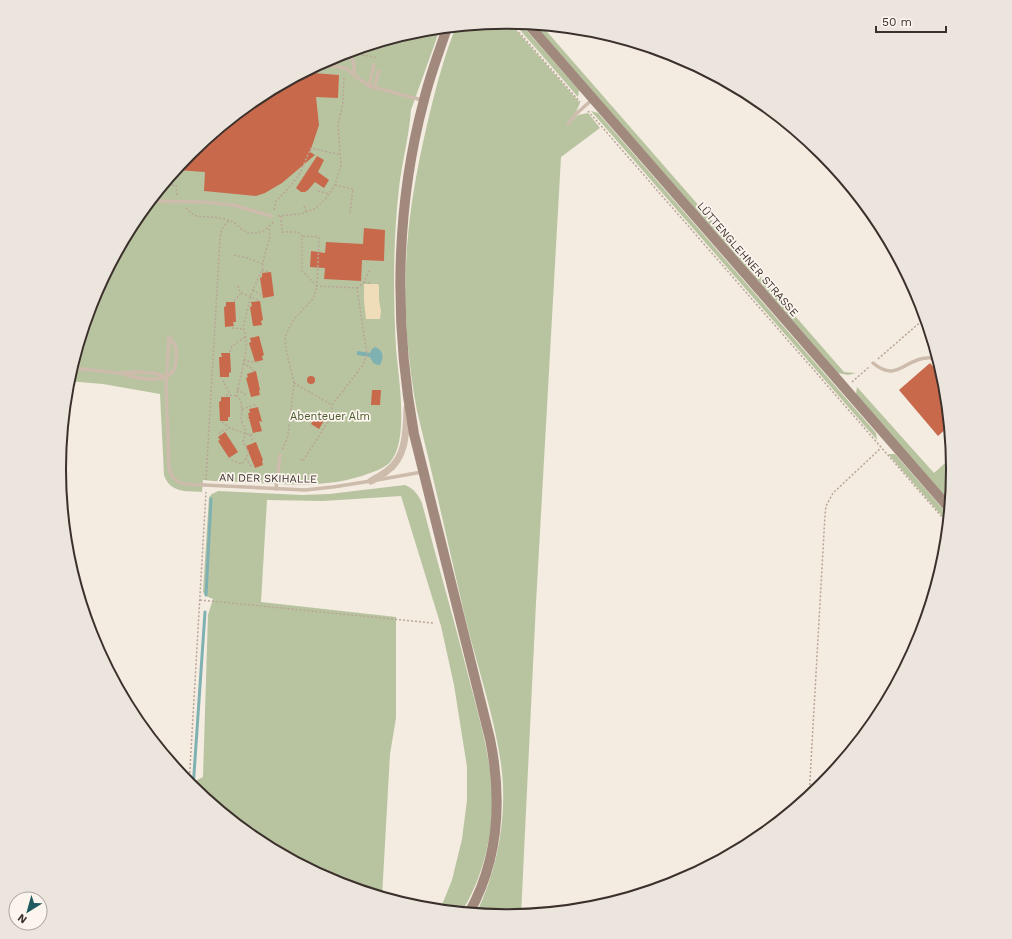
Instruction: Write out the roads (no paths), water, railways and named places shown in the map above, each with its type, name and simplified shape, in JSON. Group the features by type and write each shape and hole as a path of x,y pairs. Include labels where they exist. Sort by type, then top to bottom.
{"main road":[{"name":"LÜTTENGLEHNER STRASSE","path":"533,30 945,504"},
{"path":"445,34 424,101 410,168 402,239 400,308 402,351 407,396 423,472 487,724 496,771 497,804 492,850 485,878 471,908"}],"street":[{"path":"371,481 388,471 395,464 400,455 404,445 407,396"}],"lane":[{"path":"352,57 354,60 355,67 354,75"},
{"path":"368,86 374,65"},
{"path":"331,66 345,68 368,86 424,101"},
{"path":"374,88 379,71"},
{"path":"568,124 584,106 593,99"},
{"path":"157,201 203,202 233,205 272,216"},
{"path":"78,369 120,373 146,379 167,377 176,368 177,348 169,337 167,377"},
{"path":"873,363 881,369 889,371 900,369 914,361 928,357 932,359"},
{"name":"AN DER SKIHALLE","path":"167,377 169,467 174,479 184,484 276,489 312,489 333,487 423,472"},
{"path":"276,489 280,455"}],"water":[{"path":"375,347 382,352 382,360 380,365 376,365 370,357 357,355 357,351 370,353"}],"waterway":[{"path":"206,595 211,499"},
{"path":"194,780 205,612"}],"park label":[{"name":"Abenteuer Alm","path":"330,416"}]}
